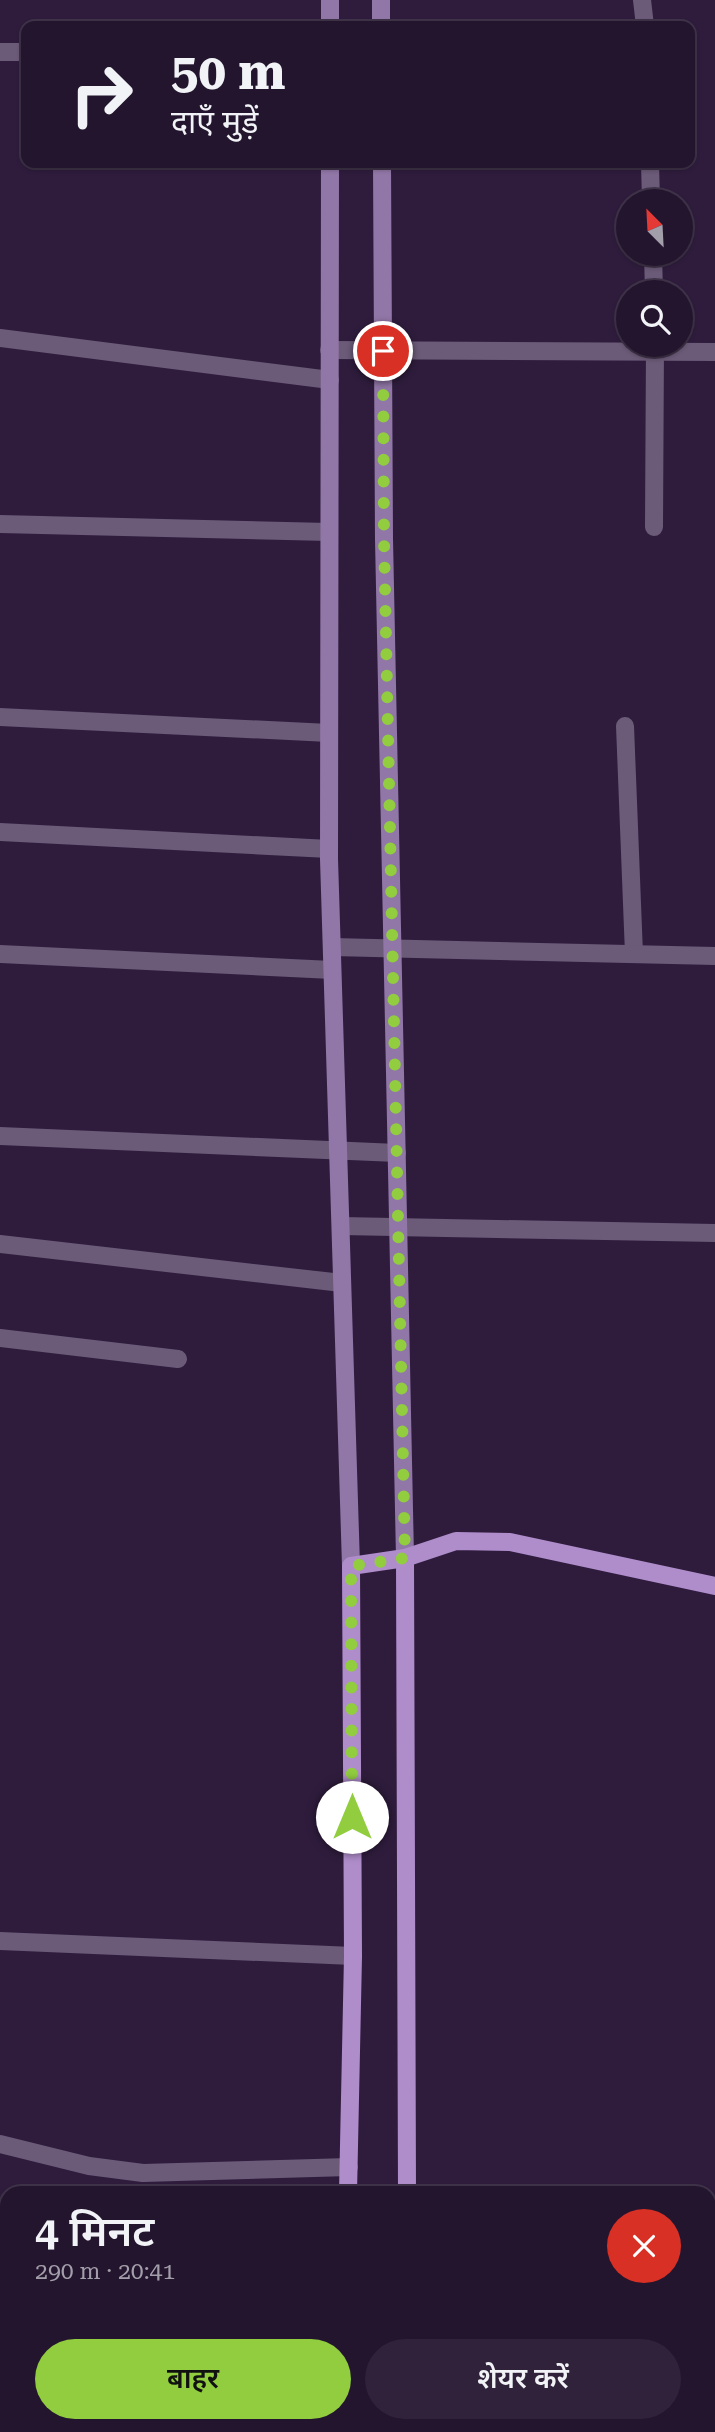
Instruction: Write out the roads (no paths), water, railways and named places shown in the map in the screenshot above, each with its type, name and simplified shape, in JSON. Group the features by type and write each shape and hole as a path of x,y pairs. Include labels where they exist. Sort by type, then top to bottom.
{"main road":[{"path":"330,0 330,21"},
{"path":"381,0 381,21"},
{"path":"330,168 329,849 351,1566 352,1956 348,2186"},
{"path":"382,168 405,1558 407,2186"},
{"path":"351,1566 405,1558 456,1541 510,1542 715,1586"}],"street":[{"path":"642,0 644,21"},
{"path":"0,52 21,52"},
{"path":"650,168 651,189"},
{"path":"0,338 330,380"},
{"path":"329,350 616,348"},
{"path":"693,351 715,352"},
{"path":"654,527 655,357"},
{"path":"0,523 330,532"},
{"path":"0,717 329,733"},
{"path":"625,726 634,954"},
{"path":"0,832 329,849"},
{"path":"332,947 715,956"},
{"path":"0,954 332,970"},
{"path":"0,1136 397,1153"},
{"path":"341,1226 715,1233"},
{"path":"0,1244 342,1283"},
{"path":"0,1338 178,1359"},
{"path":"0,1941 352,1956"},
{"path":"0,2144 89,2166 143,2173 349,2167"}]}
